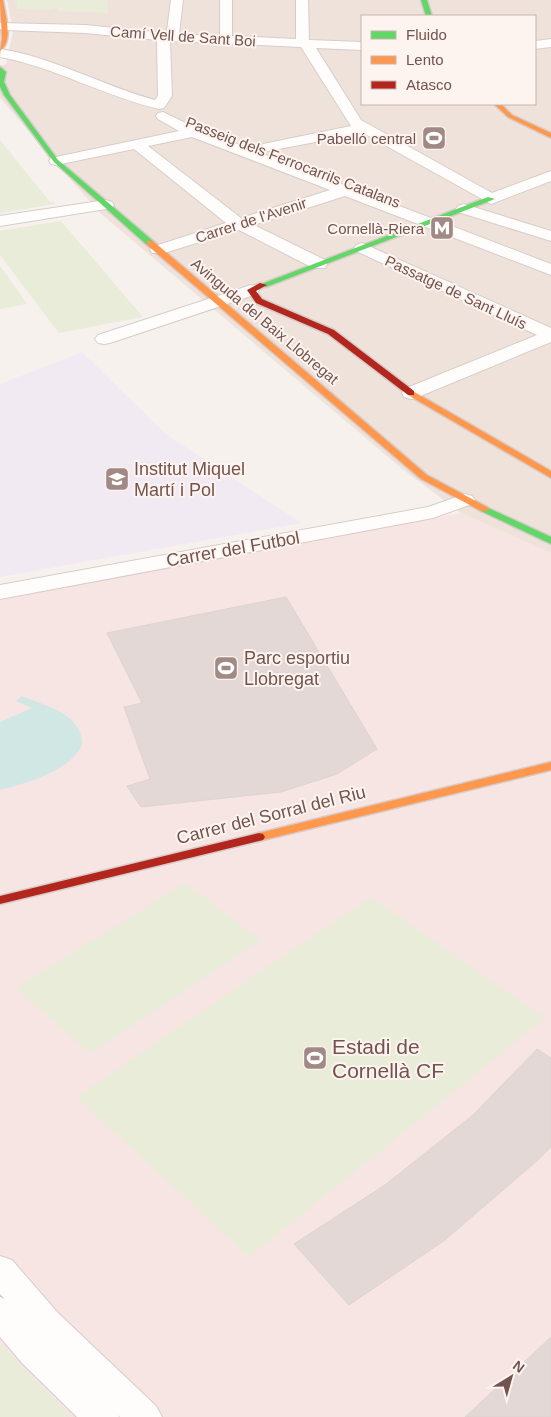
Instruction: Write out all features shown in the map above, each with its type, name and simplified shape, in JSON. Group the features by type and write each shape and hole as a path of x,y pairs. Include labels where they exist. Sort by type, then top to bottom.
{"main road":[{"path":"0,0 1,46"},
{"path":"424,0 429,15"},
{"name":"Avinguda del Baix Llobregat","path":"0,75 2,87 7,95 56,162 424,477 465,500 551,541"},
{"path":"498,105 510,116 551,136"},
{"path":"255,296 319,264 491,199"},
{"path":"255,296 331,332 411,393 551,475"},
{"name":"Carrer del Sorral del Riu","path":"0,900 551,766"}],"street":[{"path":"168,110 165,96 163,40 173,33 177,0"},
{"path":"226,0 226,40"},
{"path":"302,0 303,42 356,123 491,199 547,181"},
{"name":"Camí Vell de Sant Boi","path":"1,46 85,30 226,40 361,46"},
{"path":"536,45 551,43"},
{"name":"Passeig dels Ferrocarrils Catalans","path":"1,46 29,60 268,148 438,219 551,270"},
{"name":"Passeig dels Ferrocarrils Catalans","path":"168,110 193,132 344,190 438,219"},
{"name":"Passeig dels Ferrocarrils Catalans","path":"168,110 200,129 551,261"},
{"path":"268,148 364,128"},
{"path":"56,162 193,132"},
{"path":"137,144 230,219 319,264"},
{"name":"Carrer de l'Avenir","path":"158,250 344,190"},
{"path":"0,222 106,205"},
{"path":"464,209 551,236"},
{"name":"Passatge de Sant Lluís","path":"362,248 551,336"},
{"path":"104,339 141,334 217,300 255,296"},
{"path":"234,315 255,296"},
{"path":"411,393 551,336"},
{"name":"Carrer del Futbol","path":"0,592 433,512 465,500"},
{"path":"0,1270 46,1323 144,1417"},
{"path":"0,1312 34,1352 101,1417"}],"shaded area":[{"path":"7,0 551,0 551,553 461,513 401,468 99,212 0,98 0,66 6,64 13,32"},
{"name":"Institut Miquel Martí i Pol","path":"82,352 167,435 302,523 0,577 0,384"},
{"path":"461,513 551,553 551,1417 71,1417 0,1344 0,600"}],"green space":[{"path":"16,0 107,0 108,13 58,11 57,8 47,10 17,9"},
{"path":"0,140 50,202 53,201 55,204 0,213"},
{"path":"61,221 143,317 59,333 0,255 0,231"},
{"path":"0,266 3,270 27,304 0,309"},
{"path":"185,883 261,940 90,1054 16,988"},
{"name":"Estadi de Cornellà CF","path":"371,897 545,1018 249,1257 76,1097"},
{"path":"0,1344 71,1417 0,1417"}],"water":[{"path":"22,696 52,708 70,719 81,734 82,745 68,762 57,769 34,780 0,790 0,722 32,708 16,701"}],"building":[{"name":"Parc esportiu Llobregat","path":"286,597 377,749 337,774 281,792 141,807 127,786 150,779 124,707 142,703 107,633"},
{"path":"537,1049 551,1058 551,1147 445,1240 349,1305 294,1244 385,1185 473,1115"},
{"path":"551,1337 551,1417 465,1417"}],"traffic: fast":[{"path":"424,0 429,15"},
{"path":"0,69 3,72 1,82 7,95 56,161 150,243"},
{"path":"263,285 491,199"},
{"path":"484,509 551,541"}],"traffic: slow":[{"path":"0,0 5,39 0,49"},
{"path":"498,105 510,116 551,136"},
{"path":"150,243 424,477 484,509"},
{"path":"411,393 551,475"},
{"path":"259,837 551,766"}],"traffic: jam":[{"path":"263,285 251,290 259,301 331,332 411,393"},
{"path":"0,900 259,837"}],"place":[{"name":"Pabelló central","path":"434,138"},
{"name":"Cornellà-Riera","path":"442,228"},
{"name":"Institut Miquel Martí i Pol","path":"117,479"},
{"name":"Parc esportiu Llobregat","path":"226,668"},
{"name":"Estadi de Cornellà CF","path":"315,1058"}]}
